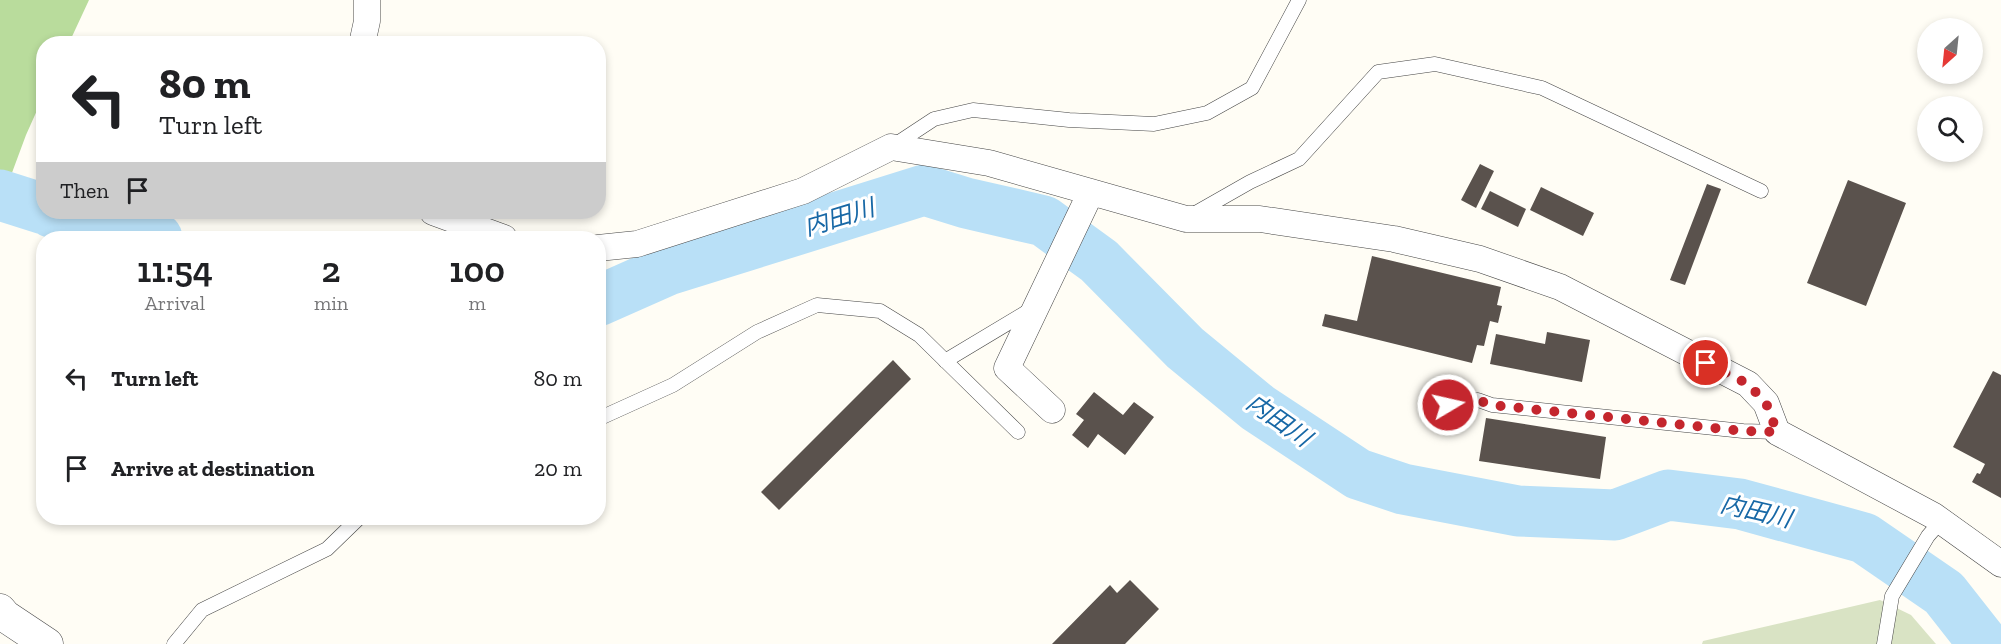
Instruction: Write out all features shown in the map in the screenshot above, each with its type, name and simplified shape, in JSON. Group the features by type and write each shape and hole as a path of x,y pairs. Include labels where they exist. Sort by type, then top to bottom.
{"street":[{"path":"364,36 368,21 367,0"},
{"path":"606,247 637,244 803,191 891,147 989,163 1086,203 1186,219 1260,219 1394,239 1480,259 1560,287 1748,384 1766,403 1777,432 1935,528 2001,564"},
{"path":"1052,410 1007,368 1086,203"},
{"path":"452,219 485,231"},
{"path":"2,616 47,644"}],"lane":[{"path":"891,147 933,119 973,110 1069,120 1154,124 1207,113 1252,88 1299,0"},
{"path":"1186,219 1250,182 1299,159 1378,72 1435,64 1542,88 1761,191"},
{"path":"606,415 673,385 757,332 817,305 880,311 919,335 1018,432"},
{"path":"945,361 1037,306"},
{"path":"1448,405 1478,400 1491,405 1743,431 1777,432"},
{"path":"174,644 202,610 327,549 353,525"},
{"path":"1884,644 1892,596 1935,528"}],"green space":[{"path":"0,0 89,0 72,36 36,36 36,113 0,205"},
{"path":"1880,600 1911,615 1936,644 1702,644 1703,641"}],"building":[{"path":"1480,164 1494,171 1476,208 1461,200"},
{"path":"1848,180 1906,203 1866,306 1807,283"},
{"path":"1707,184 1721,189 1685,285 1670,280"},
{"path":"1541,187 1594,213 1583,236 1530,210"},
{"path":"1490,191 1526,209 1518,227 1481,209"},
{"path":"1372,256 1501,287 1497,305 1502,306 1498,323 1490,321 1484,346 1477,345 1472,363 1322,326 1325,314 1357,321"},
{"path":"1547,332 1590,340 1582,382 1490,364 1496,334 1545,344"},
{"path":"893,360 911,379 779,510 761,492"},
{"path":"1993,371 2001,375 2001,498 1972,482 1977,473 1980,474 1985,464 1953,447"},
{"path":"1094,392 1123,415 1134,402 1154,417 1125,455 1098,434 1088,448 1072,435 1084,420 1076,414"},
{"path":"1486,418 1606,437 1600,479 1479,461"},
{"path":"1130,580 1159,609 1125,644 1052,644 1110,585 1117,593"}],"waterway":[{"name":"内田川","path":"606,297 668,270 924,190 966,203 1044,221 1099,261 1185,348 1258,408 1358,474 1403,489 1518,511 1615,515 1668,495 1740,504 1864,538 1944,593 1984,644"},
{"name":"内田川","path":"0,195 36,206"},
{"name":"内田川","path":"74,219 117,231"}],"route":[{"path":"1448,405 1478,400 1491,405 1743,431 1777,432 1766,403 1748,384 1706,363"}]}
